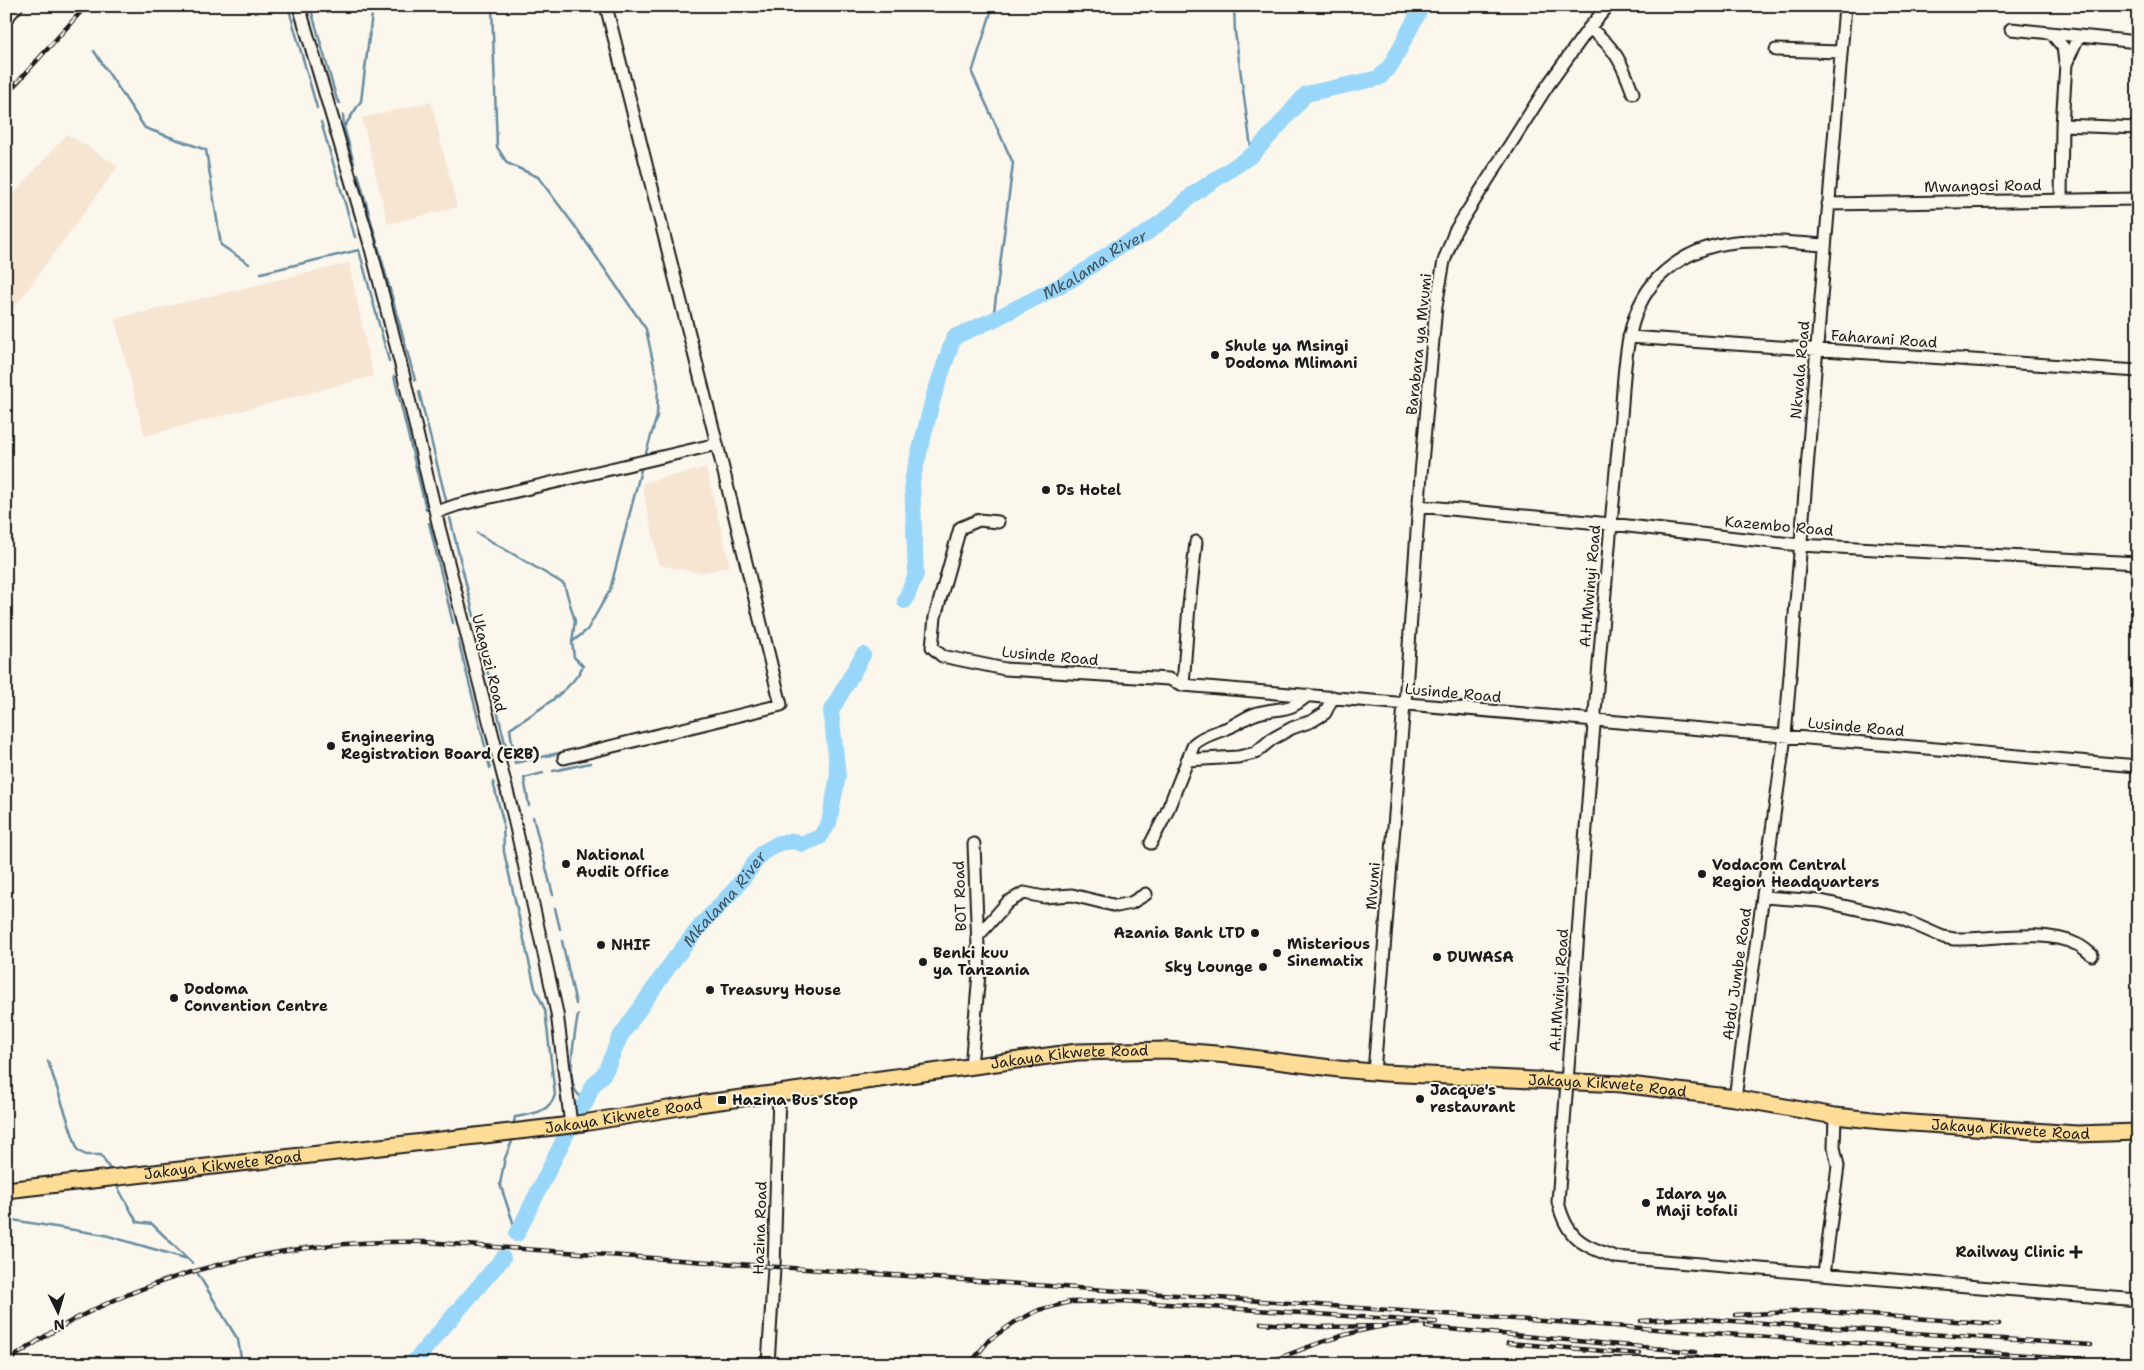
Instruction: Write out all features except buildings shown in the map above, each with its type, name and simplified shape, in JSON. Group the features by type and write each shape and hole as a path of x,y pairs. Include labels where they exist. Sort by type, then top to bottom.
{"main road":[{"name":"Jakaya Kikwete Road","path":"6,1190 571,1125 779,1093 1076,1052 1167,1050 1374,1072 1568,1080 1621,1084 1735,1098 1835,1116 1988,1129 2067,1133 2138,1132"}],"street":[{"path":"6,19 17,6"},
{"name":"Ukaguzi Road","path":"299,6 369,241 402,369 439,527 513,814 557,1012 571,1125"},
{"path":"564,758 781,705 718,444 606,6"},
{"name":"Barabara ya Mvumi","path":"1404,704 1418,506 1436,306 1444,261 1455,231 1548,85 1589,28 1608,6"},
{"name":"Nkwala Road","path":"1785,736 1844,6"},
{"path":"1589,28 1605,40 1614,51 1622,65 1633,93"},
{"path":"2011,29 2138,42"},
{"path":"2052,34 2063,47 2066,64 2062,125 2061,199"},
{"path":"2066,64 2078,37"},
{"path":"1776,50 1841,52"},
{"path":"2062,125 2138,128"},
{"name":"Mwangosi Road","path":"1828,204 2138,199"},
{"name":"A.H.Mwinyi Road","path":"1825,245 1730,242 1704,247 1686,255 1656,280 1641,301 1629,338 1610,524 1594,720 1558,1202 1561,1217 1572,1235 1592,1248 1615,1257 2138,1300"},
{"name":"Faharani Road","path":"1629,338 2138,371"},
{"path":"437,512 457,505 718,444"},
{"name":"Kazembo Road","path":"1418,506 1610,524 1800,545 2138,563"},
{"name":"Lusinde Road","path":"998,522 979,520 960,528 935,617 932,647 942,656 1005,669 1169,680 1183,685 2138,766"},
{"path":"1183,685 1196,542"},
{"path":"1151,843 1166,814 1194,744 1199,739 1231,726 1249,716 1295,706 1308,695"},
{"path":"1188,760 1238,757 1254,753 1272,738 1312,721 1325,713 1333,697"},
{"name":"Mvumi","path":"1374,1072 1404,704"},
{"name":"Abdu Jumbe Road","path":"1735,1098 1785,736"},
{"name":"BOT Road","path":"971,1067 979,982 974,844"},
{"path":"976,937 1008,902 1024,893 1044,897 1072,895 1117,906 1131,903 1146,894"},
{"path":"1763,897 1822,900 1902,919 1949,938 2048,937 2076,944 2092,955"},
{"name":"Hazina Road","path":"768,1364 774,1268 779,1093"},
{"path":"1824,1274 1838,1166 1834,1148 1835,1116"}],"shaded area":[{"path":"431,102 457,207 388,224 362,118"},
{"path":"67,134 118,166 6,319 6,203"},
{"path":"349,263 373,376 145,436 115,319"},
{"path":"706,468 730,566 700,573 659,565 642,483"}],"waterway":[{"path":"288,6 317,108"},
{"path":"310,6 337,100 340,103"},
{"path":"344,127 361,101 373,6"},
{"path":"492,6 497,147 507,163 538,177 577,229 646,329 658,385 657,416 645,456"},
{"path":"993,6 972,73 1013,163 993,320"},
{"path":"1234,6 1235,32 1252,155"},
{"name":"Mkalama River","path":"905,601 916,574 912,481 934,395 954,337 993,320 1073,279 1118,247 1144,235 1172,214 1192,195 1252,155 1306,94 1379,78 1391,65 1422,6"},
{"path":"94,51 145,128 206,150 221,245 249,264"},
{"path":"343,115 344,127 354,163"},
{"path":"321,122 355,237"},
{"path":"358,174 415,380"},
{"path":"261,273 359,250 389,361"},
{"path":"394,376 426,509"},
{"path":"419,392 447,504"},
{"path":"515,763 510,729 561,693 570,685 583,666 574,657 572,642 587,630 610,590 642,466"},
{"path":"450,518 505,743 514,760"},
{"path":"429,523 453,623"},
{"path":"477,533 564,584 575,621 572,642"},
{"path":"458,639 485,746"},
{"name":"Mkalama River","path":"579,1111 586,1102 591,1088 605,1072 620,1037 672,962 701,925 736,888 762,853 779,843 793,841 803,844 820,837 829,823 838,776 831,711 863,655"},
{"path":"515,763 568,751"},
{"path":"487,756 490,768"},
{"path":"553,771 590,763"},
{"path":"529,806 524,778 543,773"},
{"path":"493,782 503,821 504,852 535,988 545,1010 555,1095 549,1106 539,1112 515,1117 514,1122"},
{"path":"533,817 553,895"},
{"path":"555,908 560,929"},
{"path":"562,941 576,1004"},
{"path":"578,1015 572,1053 572,1074 575,1090 586,1102"},
{"path":"48,1061 78,1151 86,1155 101,1155 111,1171"},
{"name":"Mkalama River","path":"517,1234 567,1133"},
{"path":"513,1139 505,1158 500,1184 517,1234"},
{"path":"117,1186 137,1222 152,1224 188,1259"},
{"path":"6,1219 105,1235 188,1259 192,1263"},
{"name":"Mkalama River","path":"412,1364 503,1258"},
{"path":"198,1274 238,1340 242,1364"}],"railway":[{"path":"6,95 86,6"},
{"path":"6,1362 57,1329 99,1307 143,1288 189,1273 235,1261 330,1245 425,1242 2138,1363"},
{"path":"970,1364 989,1340 1015,1322 1039,1310 1070,1302 1122,1301 1436,1322 1385,1326"},
{"path":"1735,1315 1811,1311 1999,1324"},
{"path":"1641,1321 1688,1318 2091,1345"},
{"path":"1261,1323 1317,1327 1385,1326 1338,1337 1264,1364"},
{"path":"1426,1327 1695,1352"},
{"path":"1508,1343 1639,1354"},
{"path":"1687,1357 1729,1359"}],"place":[{"name":"Shule ya Msingi Dodoma Mlimani","path":"1215,355"},
{"name":"Ds Hotel","path":"1046,490"},
{"name":"Engineering Registration Board (ERB)","path":"331,746"},
{"name":"National Audit Office","path":"566,864"},
{"name":"Vodacom Central Region Headquarters","path":"1702,874"},
{"name":"Azania Bank LTD","path":"1255,933"},
{"name":"NHIF","path":"601,945"},
{"name":"Misterious Sinematix","path":"1277,953"},
{"name":"DUWASA","path":"1437,957"},
{"name":"Benki kuu ya Tanzania","path":"923,962"},
{"name":"Sky Lounge","path":"1263,967"},
{"name":"Treasury House","path":"710,990"},
{"name":"Dodoma Convention Centre","path":"174,998"},
{"name":"Jacque's restaurant","path":"1420,1099"},
{"name":"Hazina Bus Stop","path":"722,1100"},
{"name":"Idara ya Maji tofali","path":"1646,1203"},
{"name":"Railway Clinic","path":"2076,1252"}]}
